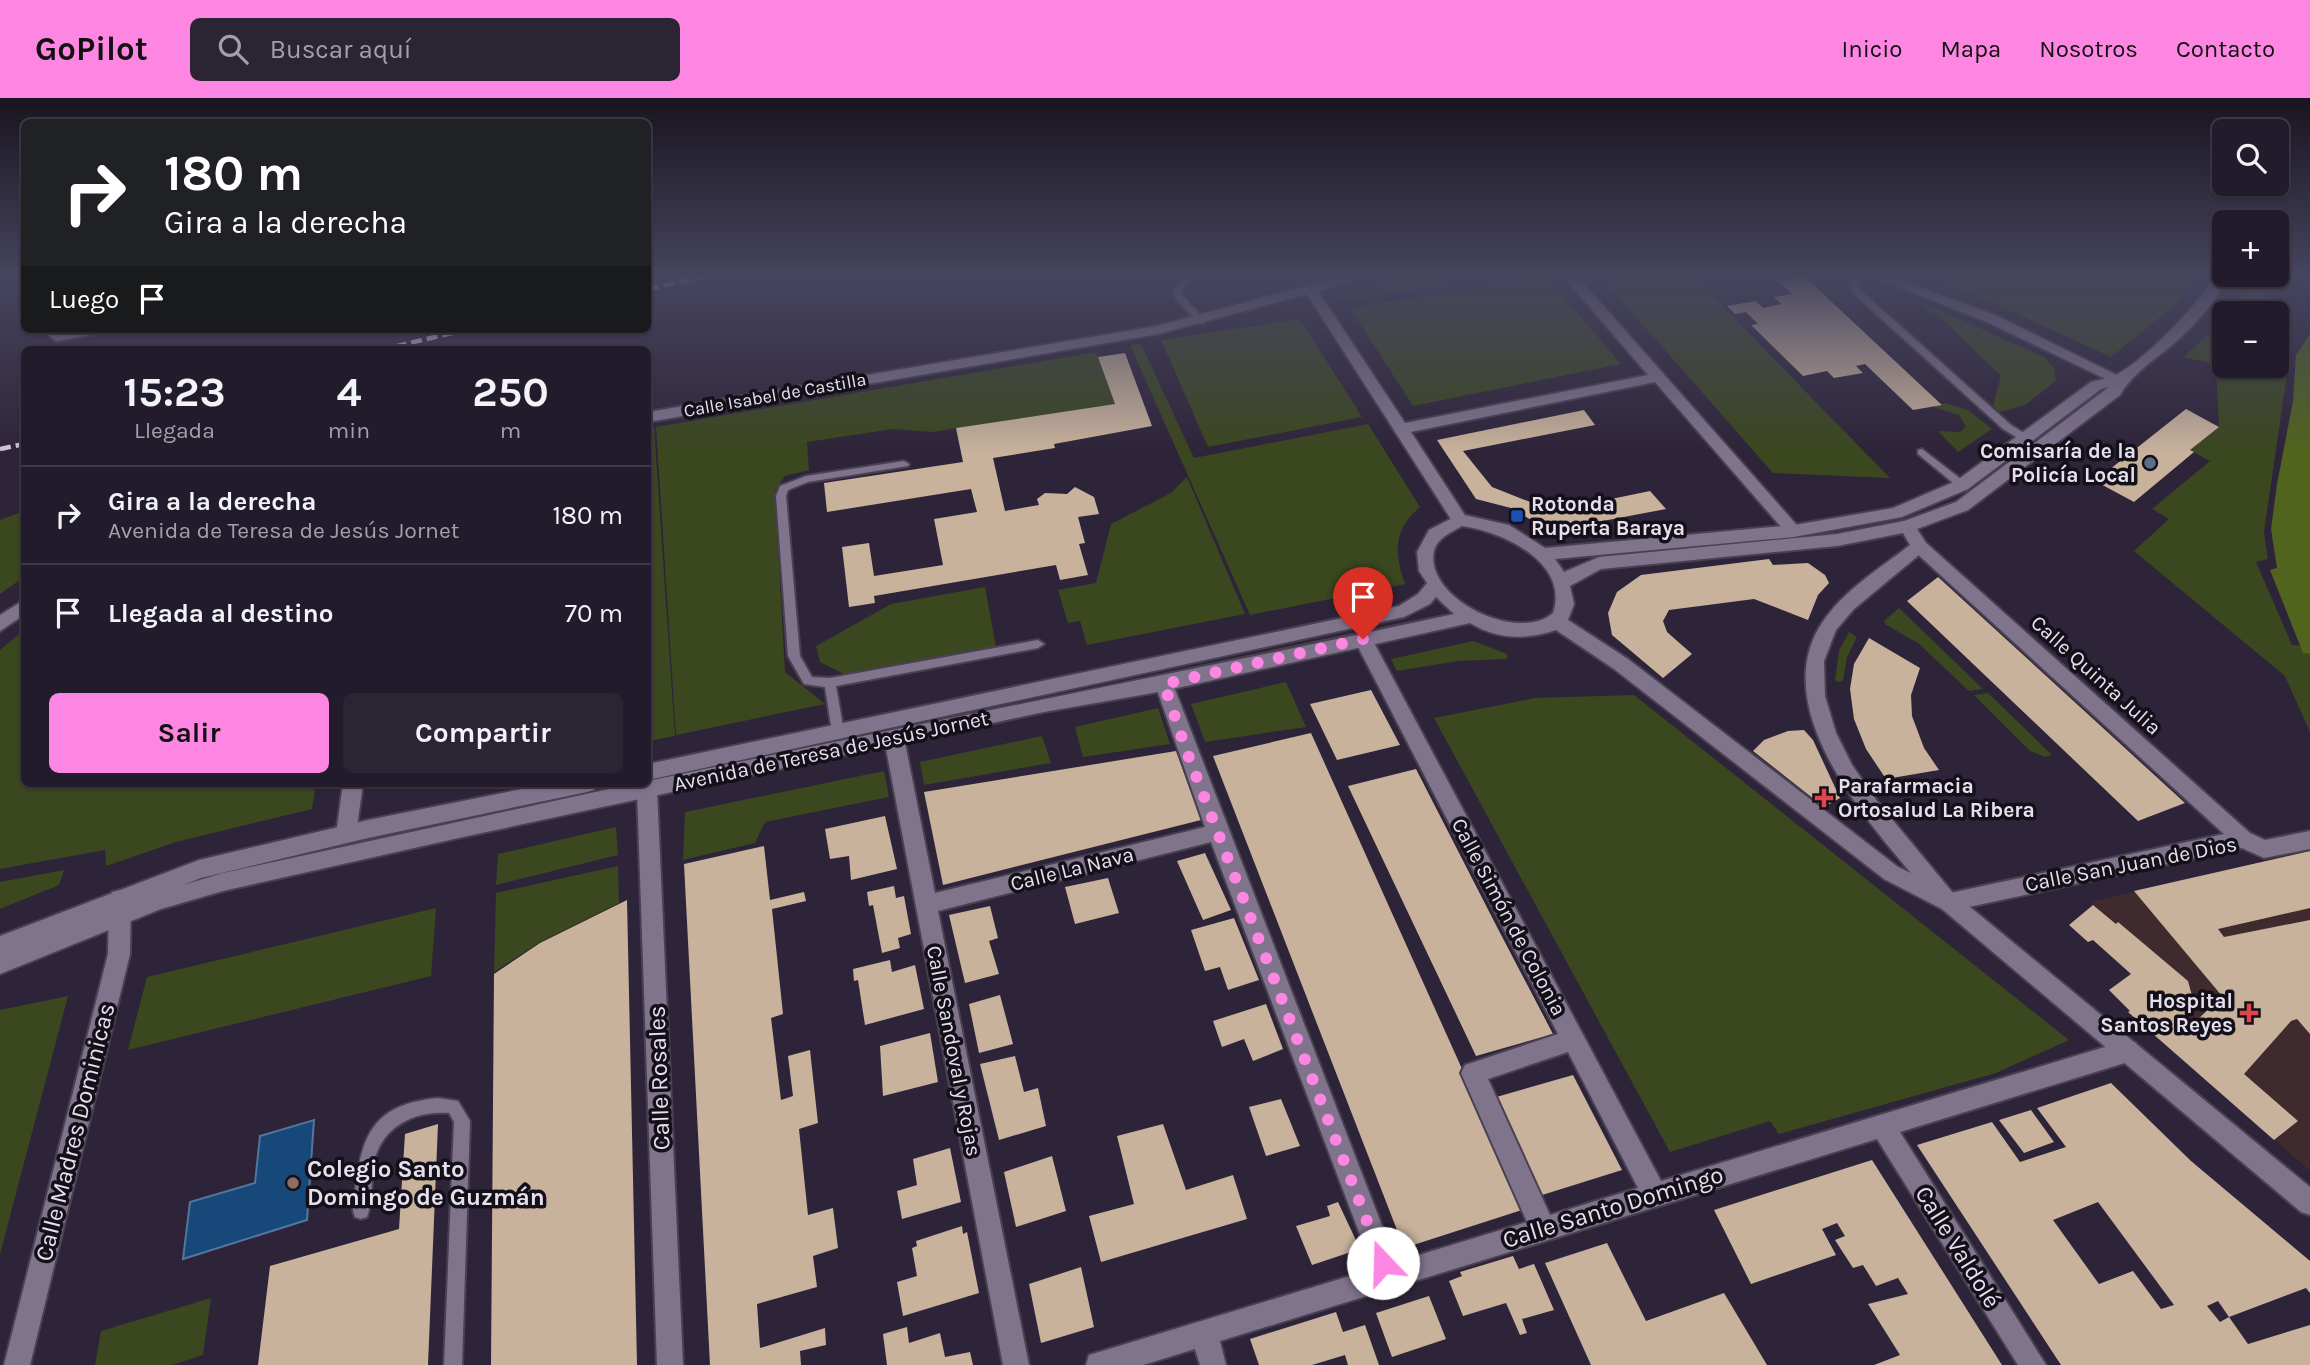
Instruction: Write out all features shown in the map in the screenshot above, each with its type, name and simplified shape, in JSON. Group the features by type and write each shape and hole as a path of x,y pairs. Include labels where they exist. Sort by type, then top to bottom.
{"street":[{"name":"Calle Isabel de Castilla","path":"651,416 1114,336"},
{"path":"1341,336 1460,520"},
{"path":"1623,336 1794,531"},
{"path":"2028,336 2119,380"},
{"path":"1541,554 1794,531 1896,513 1962,485 2096,385 2119,380 2171,336"},
{"path":"1402,429 1659,377"},
{"path":"1563,582 1573,574 1600,563 1838,541 1907,527 1952,510 1982,493 2115,392 2119,380"},
{"path":"1460,520 1505,529 1527,541 1541,554 1563,582 1563,608 1557,622 1527,632 1492,627 1468,617 1447,601 1435,585 1425,559 1427,545 1436,532 1460,520"},
{"name":"Calle Quinta Julia","path":"1907,527 1919,546 2242,839"},
{"path":"1919,546 1848,605 1828,628 1815,663 1815,691 1819,712 1842,766 1878,820 1950,902 2310,1203"},
{"name":"Avenida de Teresa de Jesús Jornet","path":"651,780 838,732 1404,611 1424,599 1435,585"},
{"path":"0,624 21,608"},
{"name":"Avenida de Teresa de Jesús Jornet","path":"651,780 894,738 1044,705 1164,684 1468,617"},
{"path":"1557,622 1621,664 1891,873 1950,902"},
{"name":"Calle Simón de Colonia","path":"1363,639 1655,1195"},
{"path":"1164,684 1218,832 1389,1276"},
{"name":"Calle Sandoval y Rojas","path":"894,738 1016,1365"},
{"path":"346,834 353,787"},
{"name":"Avenida de Teresa de Jesús Jornet","path":"0,964 199,869 346,834 573,787"},
{"name":"Avenida de Teresa de Jesús Jornet","path":"0,946 121,907 622,787"},
{"name":"Calle Rosales","path":"648,787 670,1365"},
{"name":"Calle La Nava","path":"926,905 1218,832"},
{"name":"Calle San Juan de Dios","path":"1950,902 2242,839 2264,849 2310,840"},
{"name":"Calle Madres Dominicas","path":"17,1365 119,954 121,907"},
{"path":"1543,1229 1473,1073 1573,1040"},
{"name":"Calle Santo Domingo","path":"1099,1365 1884,1128 2128,1051"},
{"name":"Calle Valdolé","path":"1884,1128 2033,1365"},
{"path":"1204,1332 1213,1365"}],"lane":[{"path":"1905,336 2007,428 2025,438"},
{"path":"1922,452 1962,485"},
{"path":"904,464 806,479 783,488 781,496 794,656 808,681 830,683 1038,644"},
{"path":"830,683 838,732"},
{"path":"361,1211 366,1160 376,1135 393,1118 411,1108 432,1103 453,1106 462,1121 453,1365"}],"shaded area":[{"name":"Hospital Santos Reyes","path":"2310,851 2310,1171 2275,1140 2298,1121 2180,1019 2195,1007 2188,981 2090,902"}],"green space":[{"path":"1187,336 1311,336 1362,417 1208,447 1161,340"},
{"path":"1368,336 1597,336 1621,364 1413,406"},
{"path":"1653,336 1752,336 1890,478 1773,473"},
{"path":"1960,336 1997,336 2044,357 2054,368 2056,381 2025,405 2000,412 1993,406 2001,376"},
{"path":"2066,336 2137,336 2111,357"},
{"path":"2207,336 2212,336 2212,363 2183,357"},
{"path":"2310,336 2310,654 2303,653 2270,570 2277,568 2271,529 2293,401 2296,355"},
{"path":"1141,344 1194,458 1368,424 1420,507 1405,524 1398,542 1399,562 1405,584 1250,615 1130,345"},
{"path":"1096,352 1115,404 932,432 893,429 807,442 809,470 785,476 775,491 785,672 825,704 676,735 656,427"},
{"path":"2217,378 2286,378 2264,532 2268,559 2256,562 2292,645 2310,646 2310,732 2285,676 2134,551 2169,519 2152,509 2210,461 2190,450 2219,427"},
{"path":"1945,403 1968,410 1992,429 1958,452 1938,431 1960,432 1966,427 1959,415 1933,407"},
{"path":"654,427 675,736 651,740 651,428"},
{"path":"1187,477 1245,614 1087,645 1080,621 1068,623 1058,590 1096,583 1111,524 1171,493"},
{"path":"21,512 21,579 0,594 0,520"},
{"path":"985,587 996,647 846,675 820,662 816,646 891,604"},
{"path":"1899,608 1983,689 1969,691 1918,643 1886,625 1884,621"},
{"path":"21,632 21,787 316,787 312,809 176,842 106,866 105,850 0,869 0,650"},
{"path":"1849,632 1857,637 1847,657 1843,681 1838,682 1835,680 1839,651"},
{"path":"1473,641 1507,654 1507,659 1458,661 1397,671 1391,659"},
{"path":"1286,682 1306,727 1205,742 1191,704"},
{"path":"1988,693 2052,755 2045,757 2030,751 1974,695"},
{"path":"1634,695 2069,1040 1996,1073 1779,1134 1770,1121 1670,1152 1434,718 1535,698"},
{"path":"1158,708 1170,744 1083,757 1075,727"},
{"path":"1042,736 1051,763 924,785 920,762"},
{"path":"884,771 889,797 765,822 755,843 683,860 685,812"},
{"path":"616,827 618,855 496,885 498,854"},
{"path":"618,866 619,903 540,942 494,972 496,893"},
{"path":"64,870 59,885 0,909 0,882"},
{"path":"436,908 431,976 128,1050 147,977"},
{"path":"68,996 0,1254 0,1010"},
{"path":"211,1298 203,1355 172,1365 95,1365 101,1331"}],"water":[{"path":"314,1120 307,1220 183,1259 190,1202 255,1183 260,1136"}],"building":[{"path":"1762,336 1868,336 1942,405 1913,410 1865,364 1856,366 1863,373 1834,378 1827,371 1803,376"},
{"path":"1125,353 1152,426 1054,444 1055,448 993,458 1005,511 1039,505 1037,499 1045,493 1067,494 1075,487 1094,497 1099,514 1078,517 1085,543 1079,544 1088,575 1060,580 1056,565 874,596 875,603 849,607 842,547 869,543 874,576 943,565 934,519 977,512 971,489 827,512 824,483 963,462 956,428 1115,404 1098,357"},
{"name":"Comisaría de la Policía Local","path":"2186,409 2219,427 2190,450 2194,452 2134,502 2095,481"},
{"path":"1584,410 1595,425 1463,451 1492,487 1553,511 1650,491 1666,509 1550,531 1511,508 1476,499 1437,440"},
{"path":"1769,559 1773,565 1808,563 1825,575 1829,583 1818,595 1808,620 1754,599 1669,610 1663,621 1667,632 1692,654 1663,678 1612,635 1608,613 1617,592 1641,575"},
{"path":"1938,577 2185,803 2138,821 1907,601"},
{"path":"1869,638 1920,668 1911,695 1912,716 1924,748 1939,770 1886,779 1866,749 1854,719 1850,689 1854,664"},
{"path":"1371,690 1400,745 1337,760 1310,704"},
{"path":"1804,730 1813,740 1840,798 1824,807 1753,751 1764,740 1788,731"},
{"path":"1311,733 1525,1209 1404,1248 1213,756"},
{"path":"1176,751 1201,820 943,885 924,792"},
{"path":"1416,769 1553,1034 1476,1056 1348,786"},
{"path":"885,816 897,869 851,880 849,856 830,859 825,829"},
{"path":"764,846 770,900 804,892 806,901 772,909 783,1014 771,1018 781,1100 793,1096 788,1056 810,1050 818,1123 799,1129 808,1215 833,1208 838,1248 813,1256 817,1287 757,1304 760,1348 825,1328 826,1345 800,1351 801,1365 710,1365 684,864"},
{"name":"Hospital Santos Reyes","path":"2310,851 2310,908 2218,929 2224,937 2310,920 2310,1034 2297,1019 2291,1021 2244,1074 2298,1121 2274,1140 2128,1012 2130,1011 2109,990 2131,974 2093,940 2088,942 2069,925 2093,905 2116,924 2118,922 2188,981 2195,1007 2180,1019 2190,1027 2222,996 2134,891"},
{"path":"1205,853 1231,910 1203,920 1177,861"},
{"path":"1108,878 1119,913 1075,924 1065,887"},
{"path":"894,886 896,898 904,896 911,934 898,938 900,948 882,953 873,905 869,906 867,892"},
{"path":"627,900 637,1365 491,1365 494,974 540,943"},
{"path":"990,906 998,938 989,941 999,974 965,983 949,915"},
{"path":"1234,918 1259,980 1228,990 1220,967 1205,971 1191,930"},
{"path":"890,960 892,972 915,965 924,1009 865,1025 858,980 854,981 853,969"},
{"path":"1000,995 1013,1044 979,1053 969,1004"},
{"path":"1266,1004 1283,1049 1253,1061 1244,1039 1222,1047 1213,1021"},
{"path":"930,1033 938,1082 883,1096 880,1046"},
{"path":"1015,1056 1024,1092 1038,1088 1046,1126 999,1140 980,1064"},
{"path":"1573,1075 1622,1170 1539,1196 1493,1098"},
{"path":"2111,1083 2191,1161 2310,1261 2310,1293 2306,1288 2229,1317 2248,1344 2310,1325 2310,1365 2061,1365 1917,1145 1992,1122 2020,1162 2066,1147 2037,1108","holes":["2098,1202 2174,1305 2161,1309 2133,1271 2099,1284 2053,1220","2218,1301 2229,1317 2220,1322 2207,1306"]},
{"path":"1281,1099 1300,1146 1266,1156 1249,1107"},
{"path":"2031,1110 2054,1142 2024,1153 1999,1120"},
{"path":"438,1124 428,1365 258,1365 270,1266 399,1229 405,1134"},
{"path":"1163,1124 1186,1190 1233,1175 1247,1219 1101,1262 1089,1216 1134,1204 1117,1136"},
{"path":"950,1148 961,1202 902,1219 897,1191 917,1185 913,1159"},
{"path":"1052,1156 1066,1211 1016,1227 1004,1172"},
{"path":"1872,1160 2002,1365 1874,1365 1900,1355 1868,1304 1908,1294 1898,1278 1876,1286 1863,1265 1853,1268 1835,1240 1845,1236 1837,1223 1822,1229 1836,1255 1751,1284 1714,1210"},
{"path":"1338,1202 1360,1249 1312,1265 1296,1226 1330,1216 1327,1206"},
{"path":"962,1226 963,1234 967,1232 979,1293 903,1316 897,1282 917,1276 912,1248 917,1246 916,1241"},
{"path":"1607,1243 1646,1321 1724,1293 1767,1365 1591,1365 1545,1263"},
{"path":"1513,1256 1519,1269 1534,1264 1554,1310 1522,1319 1527,1333 1520,1335 1506,1303 1463,1316 1449,1281 1462,1276 1460,1272"},
{"path":"1081,1267 1094,1327 1041,1343 1029,1284"},
{"path":"1429,1296 1446,1339 1392,1357 1376,1313"},
{"path":"1336,1312 1343,1332 1365,1325 1379,1365 1348,1365 1345,1355 1312,1365 1259,1365 1250,1339"},
{"path":"907,1327 909,1343 940,1333 945,1357 970,1352 973,1365 887,1365 883,1334"}],"railway":[{"path":"397,346 439,336"},
{"path":"0,449 21,445"}],"place":[{"name":"Comisaría de la Policía Local","path":"2150,463"},
{"name":"Rotonda Ruperta Baraya","path":"1517,516"},
{"name":"Parafarmacia Ortosalud La Ribera","path":"1824,798"},
{"name":"Hospital Santos Reyes","path":"2249,1013"},
{"name":"Colegio Santo Domingo de Guzmán","path":"293,1183"}],"route":[{"path":"1363,639 1164,684 1185,747 1383,1263"}]}
